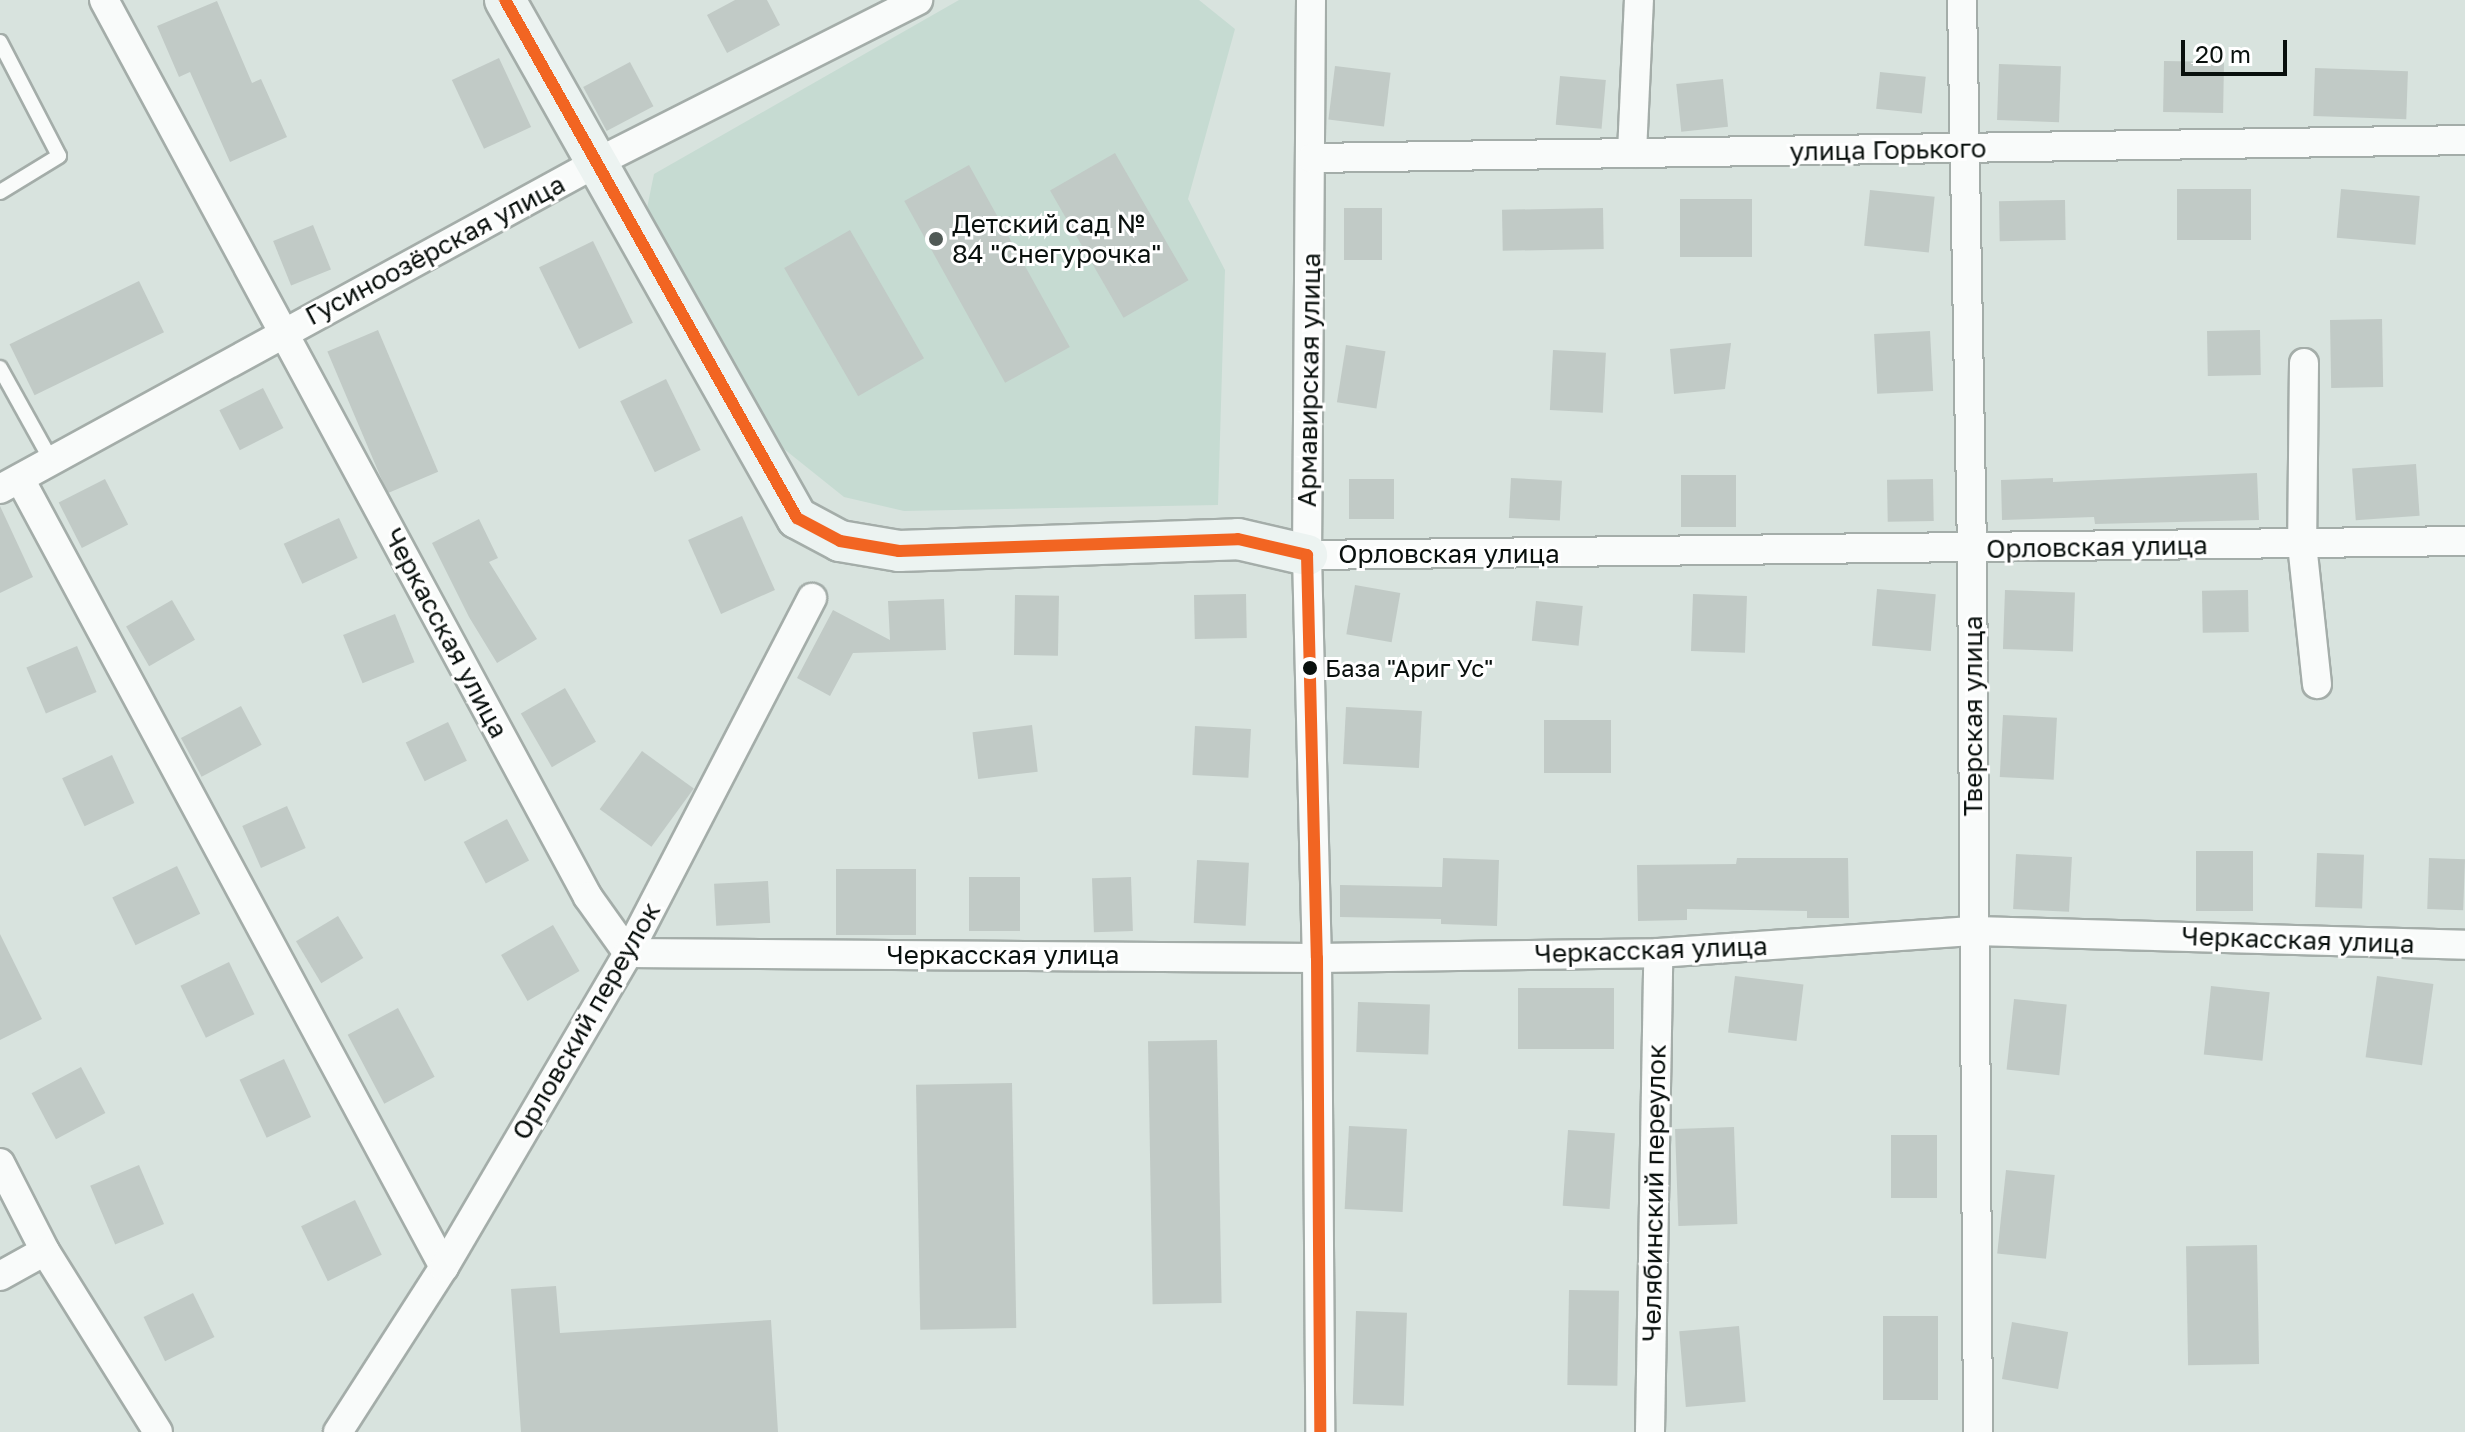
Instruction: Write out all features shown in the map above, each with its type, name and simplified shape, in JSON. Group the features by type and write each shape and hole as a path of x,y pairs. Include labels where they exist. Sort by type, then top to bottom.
{"street":[{"name":"Черкасская улица","path":"104,0 588,897 628,953 1317,958 1658,953 1975,931 2465,945"},
{"name":"Орловская улица","path":"505,0 797,518 840,541 899,551 1238,539 1307,555 2465,541"},
{"name":"Гусиноозёрская улица","path":"10,484 596,163 918,0"},
{"name":"Армавирская улица","path":"1311,0 1307,555 1317,958 1320,1432"},
{"path":"1632,153 1639,0"},
{"name":"Тверская улица","path":"1962,0 1972,549 1978,1432"},
{"name":"улица Горького","path":"1312,158 2465,140"},
{"path":"2304,363 2302,544 2317,684"},
{"path":"10,484 444,1267"},
{"name":"Орловский переулок","path":"338,1432 444,1267 628,953 812,598"},
{"name":"Челябинский переулок","path":"1650,1432 1658,953"},
{"path":"0,1163 45,1251 158,1432"},
{"path":"0,1276 45,1251"}],"lane":[{"path":"0,42 59,156 0,192"},
{"path":"0,368 52,462"}],"shaded area":[{"name":"Детский сад № 84 \"Снегурочка\"","path":"959,0 1199,0 1235,29 1188,199 1225,270 1218,505 904,511 844,497 779,445 647,208 654,174"}],"building":[{"path":"735,0 767,0 780,25 727,53 707,15"},
{"path":"217,1 252,83 261,79 287,137 230,162 190,72 179,77 157,26"},
{"path":"499,58 531,127 484,149 452,80"},
{"path":"2164,61 2224,62 2223,113 2163,112"},
{"path":"630,62 653,106 607,131 583,87"},
{"path":"1999,64 2061,66 2059,122 1997,120"},
{"path":"1335,66 1391,73 1384,126 1328,120"},
{"path":"2315,68 2408,71 2406,119 2313,116"},
{"path":"1880,72 1926,77 1922,114 1876,109"},
{"path":"1560,76 1606,80 1602,129 1556,125"},
{"path":"1723,79 1728,127 1681,132 1676,84"},
{"path":"1115,153 1188,280 1124,318 1050,190"},
{"path":"969,165 1070,347 1005,383 904,201"},
{"path":"2177,189 2251,189 2251,240 2177,240"},
{"path":"2341,189 2420,196 2415,245 2337,238"},
{"path":"1870,190 1935,197 1929,252 1864,246"},
{"path":"1680,199 1752,199 1752,257 1680,257"},
{"path":"2065,200 2066,240 2000,241 1999,201"},
{"path":"1344,208 1382,208 1382,260 1344,260"},
{"path":"1603,208 1604,249 1503,251 1502,210"},
{"path":"313,225 331,270 291,286 273,241"},
{"path":"850,230 924,358 858,396 784,268"},
{"path":"593,241 633,323 579,349 539,267"},
{"path":"139,281 164,332 35,395 10,344"},
{"path":"2382,319 2383,387 2331,388 2330,320"},
{"path":"378,330 438,472 388,493 327,351"},
{"path":"2260,330 2261,375 2208,376 2207,331"},
{"path":"1930,331 1933,391 1877,394 1874,334"},
{"path":"1731,343 1725,389 1674,394 1670,349"},
{"path":"1346,345 1386,351 1376,409 1337,402"},
{"path":"1553,350 1606,353 1603,413 1550,410"},
{"path":"666,379 701,450 655,472 620,401"},
{"path":"263,388 283,428 240,450 219,410"},
{"path":"2416,464 2420,516 2356,520 2352,468"},
{"path":"2257,473 2259,520 2095,524 2094,517 2002,520 2001,480 2053,478 2053,482"},
{"path":"1681,475 1736,475 1736,527 1681,527"},
{"path":"1511,478 1562,481 1560,521 1509,518"},
{"path":"105,479 128,524 82,548 59,503"},
{"path":"1349,479 1394,479 1394,519 1349,519"},
{"path":"1933,479 1934,521 1888,522 1887,480"},
{"path":"0,506 33,577 0,593"},
{"path":"742,516 775,590 721,614 688,540"},
{"path":"339,518 358,558 302,584 284,544"},
{"path":"479,519 498,558 489,562 537,639 497,663 469,617 432,543"},
{"path":"1355,585 1400,593 1392,642 1346,634"},
{"path":"1877,589 1936,594 1931,651 1872,646"},
{"path":"2005,590 2075,592 2073,651 2003,649"},
{"path":"2248,590 2249,632 2203,633 2202,591"},
{"path":"1246,594 1247,638 1195,639 1194,595"},
{"path":"1693,594 1747,596 1745,653 1691,651"},
{"path":"1015,595 1059,596 1058,656 1014,655"},
{"path":"944,599 946,650 853,653 830,696 797,678 833,610 890,640 888,601"},
{"path":"172,600 195,640 149,666 126,626"},
{"path":"1536,601 1583,606 1579,646 1532,641"},
{"path":"395,614 414,662 363,683 343,635"},
{"path":"77,646 97,692 46,714 26,667"},
{"path":"565,688 596,742 552,767 521,714"},
{"path":"241,706 262,745 202,777 181,738"},
{"path":"1346,707 1422,711 1419,768 1343,764"},
{"path":"2003,715 2057,718 2054,780 2000,777"},
{"path":"1544,720 1611,720 1611,773 1544,773"},
{"path":"448,722 467,761 425,781 406,743"},
{"path":"1032,725 1038,772 978,779 972,732"},
{"path":"1195,726 1251,729 1248,778 1192,775"},
{"path":"642,751 694,789 651,847 600,809"},
{"path":"112,755 134,803 85,826 62,778"},
{"path":"287,806 306,848 261,868 242,826"},
{"path":"507,819 529,860 486,884 464,842"},
{"path":"2196,851 2253,851 2253,911 2196,911"},
{"path":"2317,853 2364,855 2362,909 2315,907"},
{"path":"2016,854 2072,857 2069,912 2013,909"},
{"path":"1443,858 1499,860 1497,926 1441,924 1441,919 1340,917 1340,885 1442,887"},
{"path":"1737,858 1848,858 1849,918 1807,918 1807,911 1687,909 1687,920 1638,921 1637,865 1736,864"},
{"path":"2429,858 2465,859 2463,910 2427,909"},
{"path":"1197,860 1249,863 1246,926 1194,923"},
{"path":"177,866 200,914 136,945 112,898"},
{"path":"836,869 916,869 916,935 836,935"},
{"path":"969,877 1020,877 1020,931 969,931"},
{"path":"1131,877 1133,931 1094,932 1092,878"},
{"path":"768,881 770,923 716,926 714,884"},
{"path":"338,916 363,958 321,983 296,941"},
{"path":"553,925 580,971 528,1001 501,955"},
{"path":"0,934 42,1019 0,1040"},
{"path":"229,962 254,1014 206,1038 180,986"},
{"path":"1735,976 1803,984 1797,1041 1728,1033"},
{"path":"2377,976 2433,984 2422,1065 2366,1057"},
{"path":"2211,986 2270,992 2262,1061 2204,1055"},
{"path":"1518,988 1614,988 1614,1049 1518,1049"},
{"path":"2014,999 2067,1005 2059,1075 2007,1070"},
{"path":"1358,1002 1430,1005 1428,1054 1356,1052"},
{"path":"398,1008 435,1077 384,1104 348,1035"},
{"path":"1217,1040 1222,1303 1153,1304 1148,1041"},
{"path":"284,1059 311,1117 267,1138 240,1080"},
{"path":"81,1067 105,1113 56,1139 32,1093"},
{"path":"1012,1083 1016,1328 920,1330 916,1085"},
{"path":"1349,1126 1407,1129 1403,1212 1345,1209"},
{"path":"1734,1127 1737,1224 1678,1226 1675,1129"},
{"path":"1568,1130 1615,1133 1610,1209 1563,1206"},
{"path":"1891,1135 1937,1135 1937,1198 1891,1198"},
{"path":"139,1165 164,1224 115,1245 90,1186"},
{"path":"2006,1170 2055,1175 2046,1259 1997,1254"},
{"path":"355,1200 382,1255 328,1281 301,1226"},
{"path":"2257,1245 2259,1364 2188,1365 2186,1246"},
{"path":"556,1286 560,1333 771,1320 778,1432 521,1432 511,1289"},
{"path":"1569,1290 1619,1291 1617,1386 1567,1385"},
{"path":"193,1293 214,1337 165,1361 144,1317"},
{"path":"1356,1311 1407,1313 1404,1406 1353,1404"},
{"path":"1883,1316 1938,1316 1938,1400 1883,1400"},
{"path":"2012,1322 2068,1332 2058,1389 2002,1379"},
{"path":"1739,1326 1746,1402 1686,1407 1679,1331"}],"transit line":[{"path":"505,0 797,518 840,541 899,551 1238,539 1307,555"},
{"path":"1307,555 1317,958 1320,1432"}],"place":[{"name":"Детский сад № 84 \"Снегурочка\"","path":"936,239"},
{"name":"База \"Ариг Ус\"","path":"1310,668"}]}
